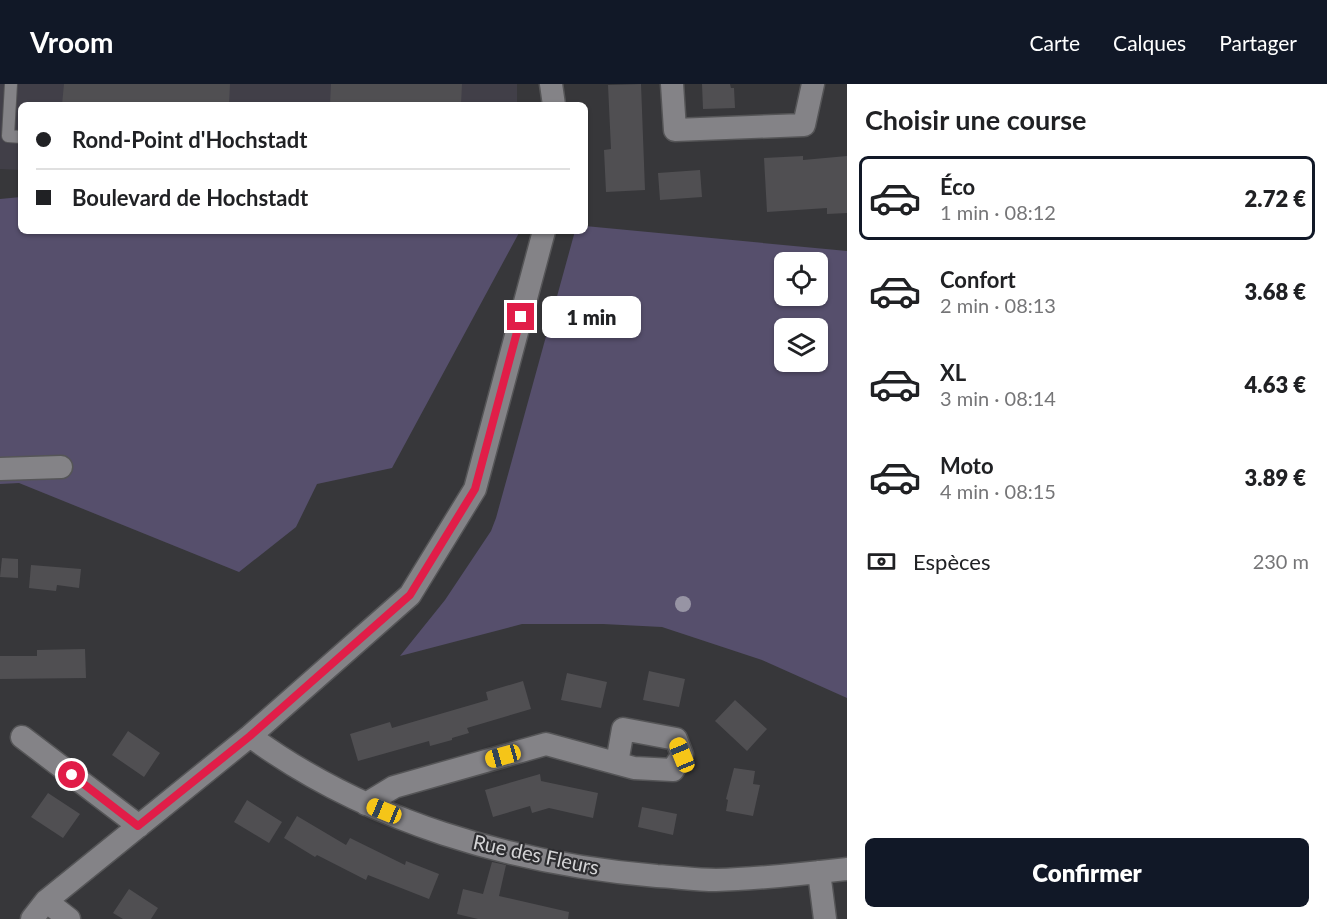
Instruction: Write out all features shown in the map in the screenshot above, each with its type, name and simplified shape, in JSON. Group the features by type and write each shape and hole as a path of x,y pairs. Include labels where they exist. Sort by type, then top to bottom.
{"street":[{"path":"551,84 554,102"},
{"path":"672,84 675,130 804,125 813,84"},
{"path":"32,919 46,901 250,736 410,595 475,489 543,234"},
{"path":"0,469 61,467"},
{"path":"22,736 138,826"},
{"name":"Rue des Fleurs","path":"250,736 279,757 366,804 418,825 476,844 540,861 620,873 714,880 784,877 847,869"},
{"path":"366,804 394,788 546,744 617,763"},
{"path":"819,872 825,919"},
{"path":"46,901 69,919"}],"lane":[{"path":"4,139 11,84"}],"shaded area":[{"path":"0,84 517,84 517,102 18,102 18,170 0,169"},
{"path":"18,197 18,234 518,234 392,468 317,484 296,527 239,572 19,483 0,484 0,199"},
{"path":"588,226 847,251 847,698 762,660 662,627 522,624 400,656 445,600 491,531 574,234 588,234"}],"building":[{"path":"64,84 230,84 229,102 62,102"},
{"path":"331,84 462,84 461,102 330,102"},
{"path":"641,84 645,190 606,192 604,150 611,149 608,85"},
{"path":"702,84 730,84 731,88 734,88 735,108 703,109"},
{"path":"803,156 803,160 847,156 847,213 827,214 827,208 767,212 764,158"},
{"path":"700,170 702,197 660,200 658,173"},
{"path":"2,558 18,559 18,578 0,577"},
{"path":"31,565 81,569 79,588 57,585 56,591 29,588"},
{"path":"85,649 86,678 0,679 0,656 37,656 37,650"},
{"path":"649,671 685,679 679,707 643,700"},
{"path":"567,673 607,682 601,708 561,700"},
{"path":"523,681 531,709 467,728 469,733 452,738 452,740 430,746 429,741 358,761 350,734 390,722 392,728 488,700 486,692"},
{"path":"735,700 767,729 747,751 715,721"},
{"path":"128,731 160,753 144,777 112,755"},
{"path":"734,768 755,771 753,784 760,785 753,816 726,811 728,800 726,799"},
{"path":"540,774 541,781 598,793 593,818 549,808 532,813 530,806 493,817 485,790"},
{"path":"48,793 80,814 63,838 31,817"},
{"path":"247,800 282,822 269,843 234,822"},
{"path":"642,807 677,814 673,835 638,827"},
{"path":"297,816 346,845 350,838 405,865 406,861 439,874 429,899 368,875 366,880 317,855 315,857 284,838"},
{"path":"492,862 506,865 499,896 569,912 568,919 478,919 457,914 463,889 483,894"},
{"path":"129,889 158,908 151,919 123,919 113,913"}],"route":[{"path":"72,775 138,826 250,736 410,595 475,489 521,317"}]}
